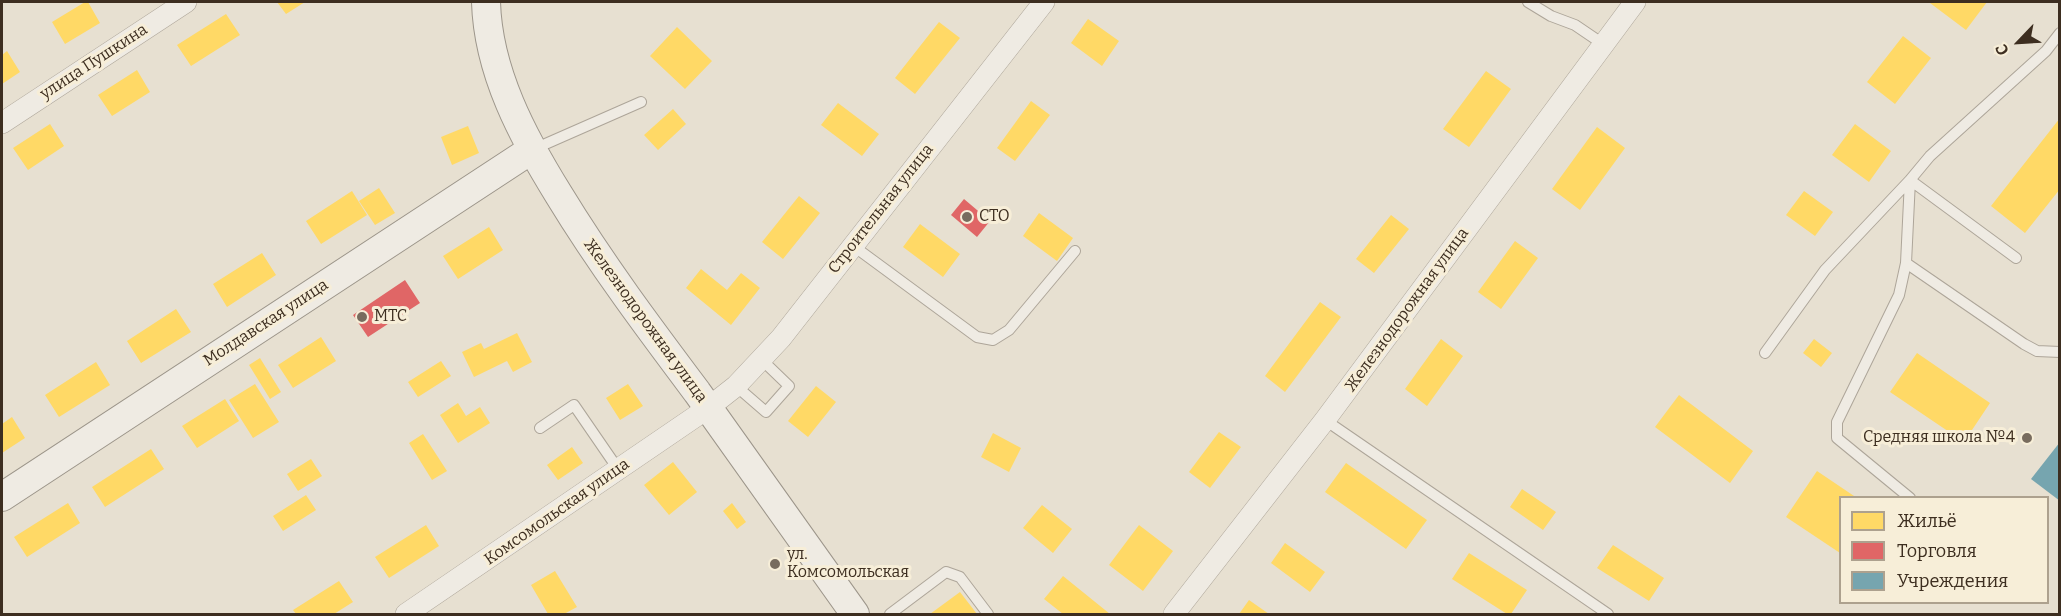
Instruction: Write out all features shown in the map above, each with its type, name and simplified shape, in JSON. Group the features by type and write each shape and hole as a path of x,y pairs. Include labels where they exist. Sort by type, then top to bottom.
{"main road":[{"name":"Железнодорожная улица","path":"491,4 493,50 515,117 531,150 589,245 855,615"},
{"name":"Молдавская улица","path":"2,496 531,150"}],"street":[{"name":"улица Пушкина","path":"2,123 186,2"},
{"name":"Строительная улица","path":"708,408 736,386 781,338 852,244 1044,2"},
{"name":"Железнодорожная улица","path":"1174,615 1325,420 1635,2"},
{"name":"Комсомольская улица","path":"406,615 708,408"}],"lane":[{"path":"1528,2 1551,16 1575,25 1603,44"},
{"path":"1765,353 1825,270 1930,156 2046,51 2060,33"},
{"path":"531,150 641,102"},
{"path":"1910,180 2016,258"},
{"path":"1908,496 1837,438 1836,422 1899,295 1906,263 1910,180"},
{"path":"852,244 977,337 993,340 1009,330 1075,251"},
{"path":"1906,263 2024,344 2037,351 2060,352"},
{"path":"736,386 766,412 789,386 761,359"},
{"path":"540,428 574,405 618,469"},
{"path":"1325,420 1608,615"},
{"path":"890,615 946,572 960,577 988,615"}],"building: Жильё":[{"path":"88,2 100,23 65,44 52,22"},
{"path":"277,2 305,2 286,14"},
{"path":"1931,2 1987,2 1966,30"},
{"path":"226,14 240,35 191,66 177,45"},
{"path":"1088,19 1119,41 1102,66 1071,43"},
{"path":"939,22 960,38 915,94 895,78"},
{"path":"677,27 712,61 685,89 650,56"},
{"path":"1903,36 1931,58 1895,104 1867,82"},
{"path":"7,51 20,72 2,84 2,55"},
{"path":"137,70 150,92 112,116 98,95"},
{"path":"1486,71 1511,89 1469,147 1443,129"},
{"path":"1031,101 1050,115 1015,161 997,148"},
{"path":"838,103 879,134 862,156 821,125"},
{"path":"673,109 686,124 658,150 644,135"},
{"path":"2060,118 2060,189 2025,233 1991,206"},
{"path":"50,124 64,146 28,170 13,148"},
{"path":"1855,124 1891,151 1869,182 1832,155"},
{"path":"468,126 479,153 452,165 441,137"},
{"path":"1597,127 1625,148 1580,210 1552,189"},
{"path":"379,188 395,213 375,225 359,201"},
{"path":"352,191 367,215 321,244 306,221"},
{"path":"1804,191 1833,212 1815,236 1786,215"},
{"path":"799,196 820,213 783,259 762,242"},
{"path":"1039,213 1073,238 1057,261 1023,236"},
{"path":"1391,215 1409,229 1374,273 1356,259"},
{"path":"920,224 960,254 943,277 903,247"},
{"path":"489,227 503,250 458,279 443,256"},
{"path":"1515,241 1538,258 1501,309 1478,292"},
{"path":"262,253 276,275 227,307 213,284"},
{"path":"701,269 727,290 741,273 760,288 731,325 686,288"},
{"path":"1320,302 1341,317 1285,392 1265,376"},
{"path":"176,309 191,332 141,363 127,341"},
{"path":"517,333 532,362 513,372 507,361 474,377 462,352 481,343 484,349"},
{"path":"321,337 336,361 293,388 278,365"},
{"path":"1441,339 1463,356 1427,406 1405,389"},
{"path":"1814,339 1832,353 1821,367 1803,353"},
{"path":"1917,353 1990,403 1964,442 1890,392"},
{"path":"260,358 281,392 270,399 249,365"},
{"path":"441,361 451,376 418,397 408,382"},
{"path":"96,362 110,385 59,417 45,395"},
{"path":"255,384 279,422 253,438 229,400"},
{"path":"628,384 643,406 620,420 606,398"},
{"path":"816,386 836,402 808,437 788,421"},
{"path":"1679,395 1753,451 1730,483 1655,427"},
{"path":"225,399 239,421 197,448 182,426"},
{"path":"458,403 466,416 480,407 490,423 458,443 440,415"},
{"path":"12,417 25,438 2,453 2,424"},
{"path":"1219,432 1241,447 1210,488 1189,472"},
{"path":"993,433 1021,448 1009,472 981,457"},
{"path":"423,434 447,471 432,480 409,443"},
{"path":"572,447 583,463 558,480 547,465"},
{"path":"151,449 164,469 105,507 92,487"},
{"path":"311,459 322,476 298,491 287,474"},
{"path":"673,462 697,492 669,515 644,485"},
{"path":"1346,463 1427,520 1406,549 1325,492"},
{"path":"1817,471 1854,496 1839,496 1839,552 1786,517"},
{"path":"1522,489 1556,512 1543,530 1510,507"},
{"path":"306,495 316,510 283,531 273,516"},
{"path":"68,503 80,523 27,557 14,537"},
{"path":"732,503 746,522 737,529 723,511"},
{"path":"1042,505 1072,529 1053,553 1023,528"},
{"path":"426,525 439,546 389,578 375,557"},
{"path":"1139,525 1173,551 1143,591 1109,565"},
{"path":"1285,543 1325,572 1310,592 1271,563"},
{"path":"1613,545 1664,578 1649,601 1597,568"},
{"path":"1469,553 1527,590 1511,614 1507,614 1452,579"},
{"path":"555,571 577,607 564,614 548,614 531,585"},
{"path":"1063,576 1110,614 1063,614 1044,599"},
{"path":"339,581 353,602 334,614 296,614 293,610"},
{"path":"960,592 977,614 930,614"},
{"path":"1249,600 1269,614 1239,614"}],"building: Торговля":[{"path":"964,199 990,221 977,237 951,215"},
{"path":"405,280 420,303 368,337 353,315"}],"building: Учреждения":[{"path":"2060,442 2060,501 2031,479"}],"place":[{"name":"СТО","path":"967,217"},
{"name":"МТС","path":"362,317"},
{"name":"Средняя школа №4","path":"2027,438"},
{"name":"ул. Комсомольская","path":"775,564"}]}
